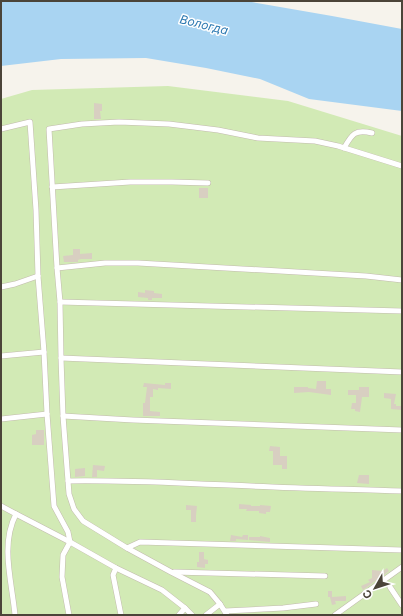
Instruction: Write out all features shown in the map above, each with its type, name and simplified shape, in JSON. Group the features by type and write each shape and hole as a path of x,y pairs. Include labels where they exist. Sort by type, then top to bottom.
{"street":[{"path":"1,129 30,122 36,210 38,276 54,506 68,532 70,542 63,555 62,577 69,615"},
{"path":"316,604 226,613 210,592 127,548 83,521 74,509 69,494 68,481 61,358 60,302 49,129 82,124 119,122 168,124 218,130 258,138 315,141 344,148 402,166"},
{"path":"344,148 351,137 358,132 362,131 372,133"},
{"path":"52,187 130,182 208,183"},
{"path":"57,268 105,263 138,263 366,276 402,280"},
{"path":"1,287 38,276"},
{"path":"60,302 402,311"},
{"path":"1,356 44,352"},
{"path":"61,358 402,372"},
{"path":"1,419 47,414"},
{"path":"64,416 402,430"},
{"path":"68,481 94,480 402,491"},
{"path":"1,506 116,568 162,590 192,615"},
{"path":"15,615 7,566 11,524 16,514"},
{"path":"127,548 140,542 402,550"},
{"path":"336,615 402,567"},
{"path":"116,568 113,575 121,615"},
{"path":"171,572 325,576"},
{"path":"390,587 402,605"},
{"path":"206,615 220,604"},
{"path":"179,615 185,608"}],"green space":[{"path":"168,86 288,101 402,136 402,615 1,615 1,99 32,90"}],"water":[{"name":"Вологда","path":"1,1 246,1 402,29 402,111 309,99 260,79 146,58 61,59 1,66"}],"building":[{"path":"94,103 102,104 102,111 100,111 101,119 94,119"},
{"path":"199,188 208,188 208,198 199,198"},
{"path":"73,249 80,249 80,254 92,253 92,259 81,259 78,260 78,262 64,262 63,256 73,255"},
{"path":"145,290 162,294 162,298 152,298 152,300 148,300 148,298 138,297 138,292 145,293"},
{"path":"317,381 326,381 326,389 331,389 331,395 309,392 294,393 294,387 308,387 316,389"},
{"path":"144,383 165,385 165,383 171,383 171,389 153,389 153,397 150,397 150,411 160,412 160,416 143,416 143,403 145,403 147,387 143,387"},
{"path":"359,387 369,387 369,397 362,397 360,412 355,411 355,409 351,409 352,403 356,403 356,395 348,395 348,390 359,390"},
{"path":"384,393 396,394 394,404 396,404 396,406 402,406 402,410 391,409 391,399 384,398"},
{"path":"36,430 44,430 44,445 32,445 32,435 36,434"},
{"path":"270,446 280,447 280,456 287,456 287,469 282,469 282,465 273,465 273,451 269,451"},
{"path":"93,465 105,466 104,471 97,470 97,477 92,477"},
{"path":"85,468 85,476 75,477 75,469"},
{"path":"359,475 369,475 369,484 357,483"},
{"path":"239,504 251,506 271,506 270,512 266,512 266,514 259,513 259,511 246,511 247,509 239,509"},
{"path":"186,505 197,506 196,522 191,522 191,510 186,510"},
{"path":"231,535 242,537 243,535 248,535 248,540 236,539 236,541 230,541"},
{"path":"260,536 270,538 270,542 249,540 249,537"},
{"path":"199,552 204,552 204,559 208,560 208,564 205,564 205,568 197,567 197,562 199,562"},
{"path":"387,568 389,571 384,575 381,575 381,577 363,590 361,586 370,582 368,580 372,578 372,570 383,571"},
{"path":"328,591 332,591 332,597 346,596 346,601 335,601 336,604 332,605 330,597 328,597"}]}
